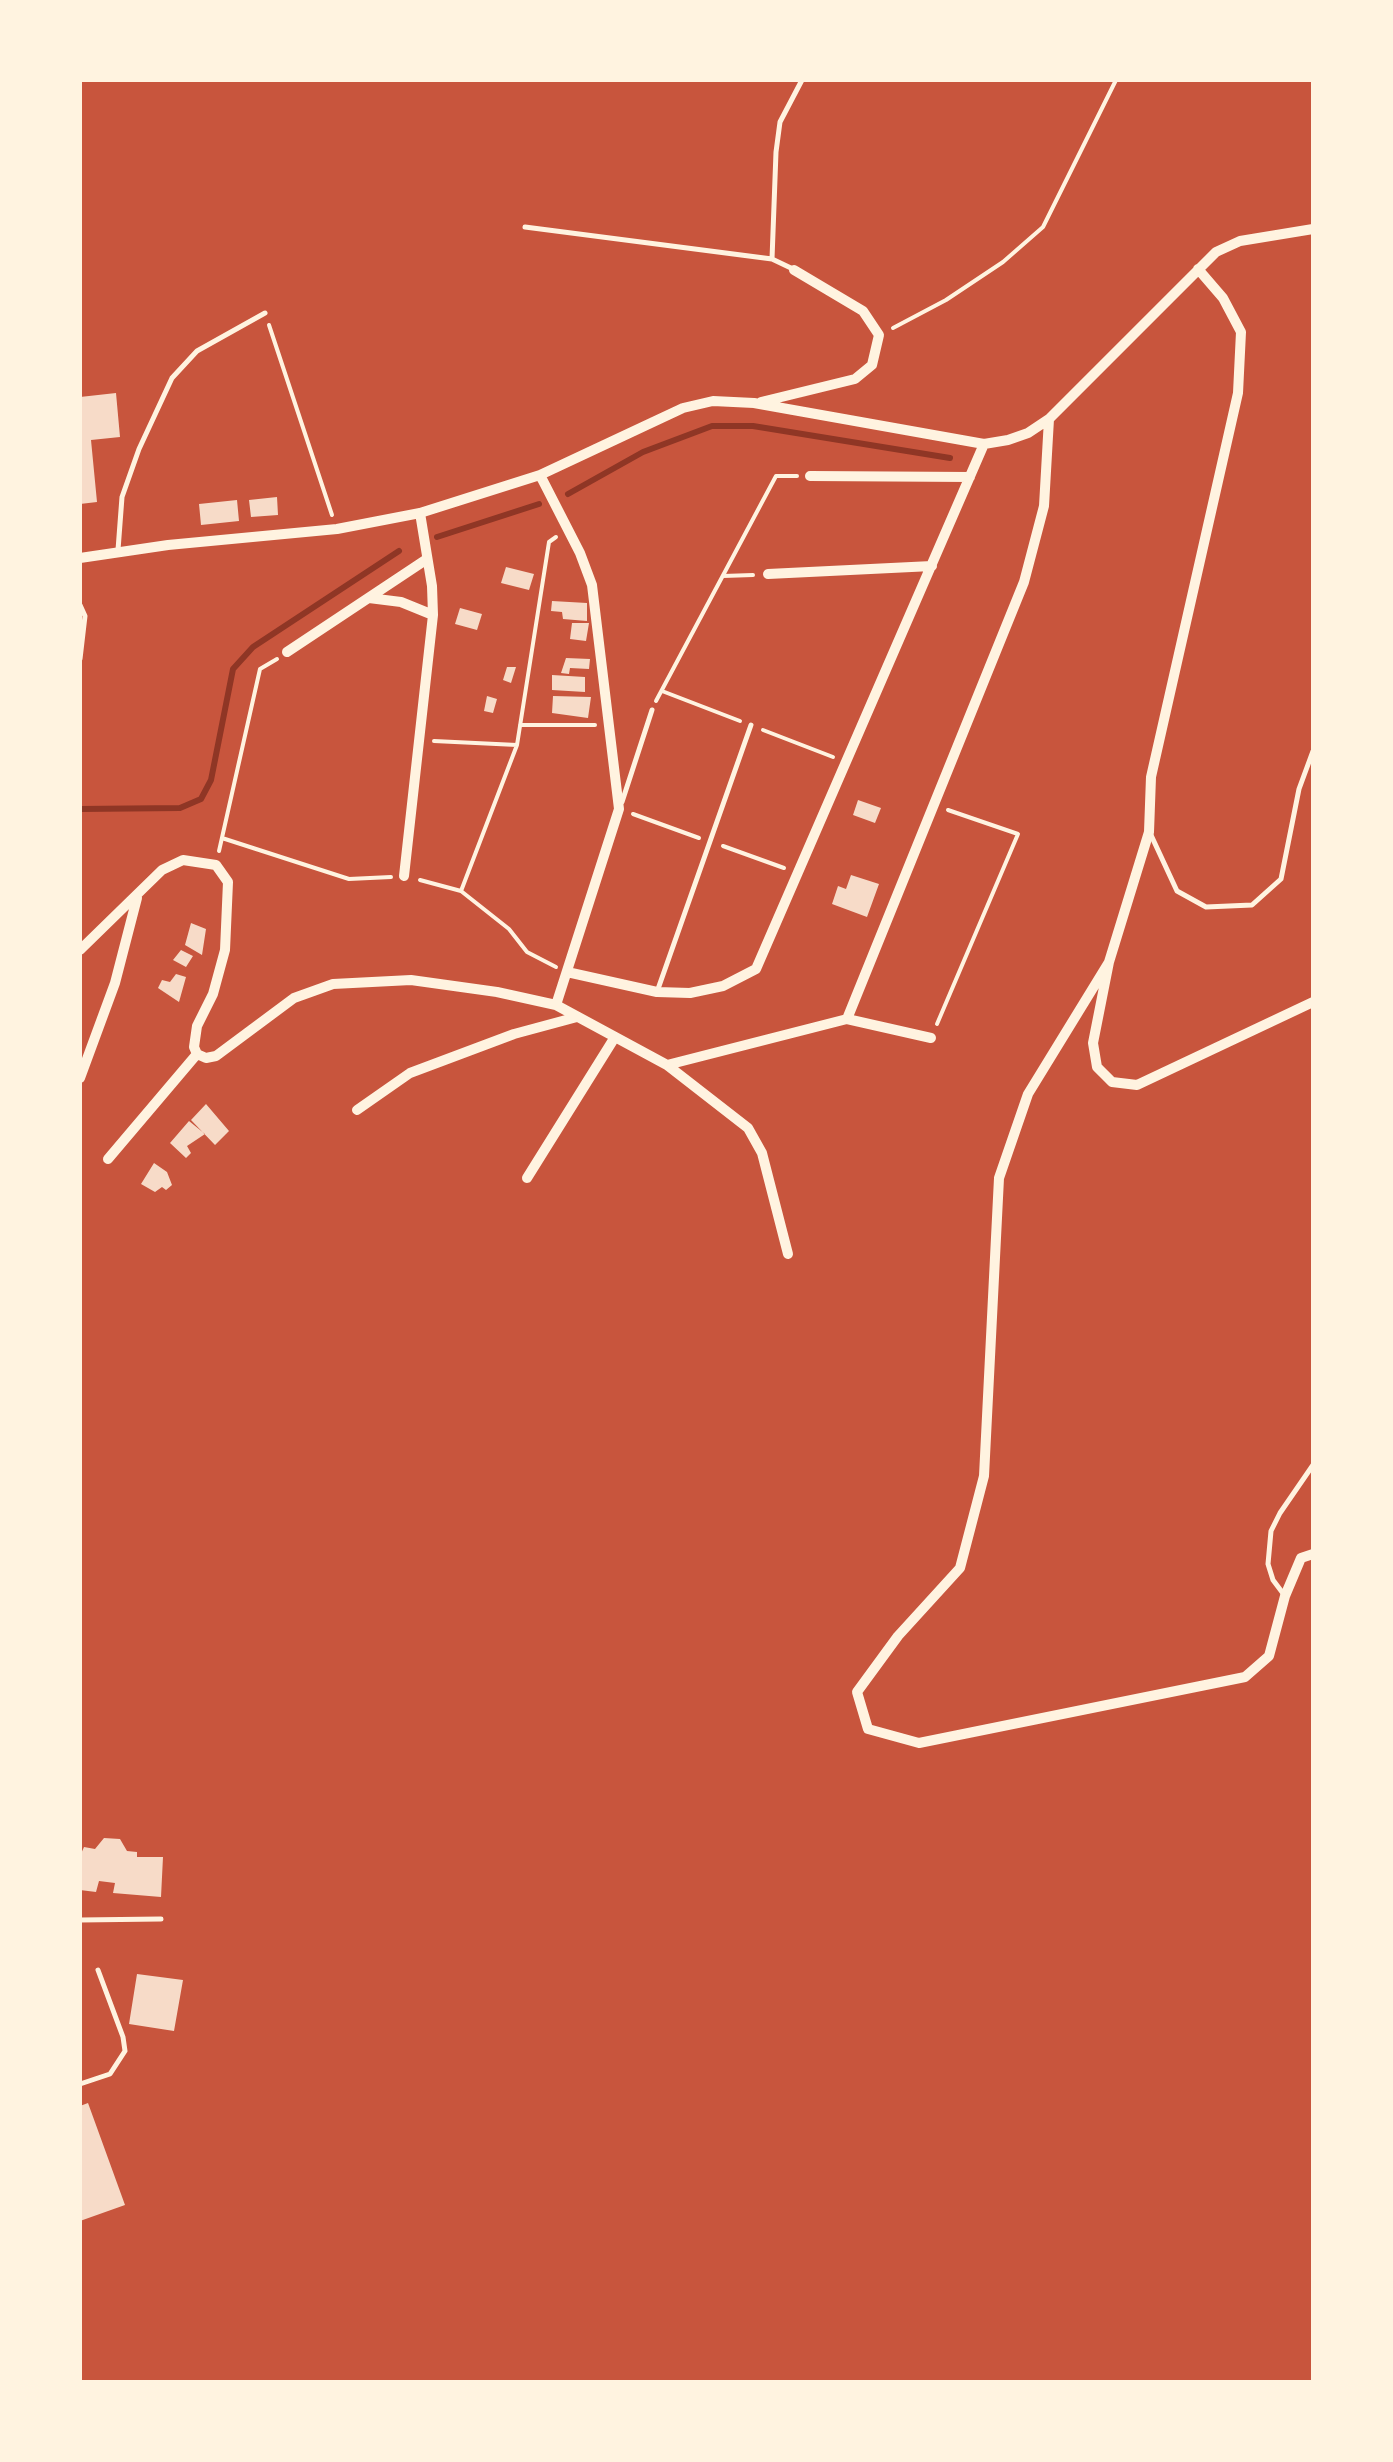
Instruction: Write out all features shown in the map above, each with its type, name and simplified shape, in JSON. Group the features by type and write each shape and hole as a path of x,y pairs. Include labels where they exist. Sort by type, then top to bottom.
{"street":[{"path":"80,558 337,529 420,513 540,475 683,408 713,401 754,403 984,444 1028,432 1049,419 1216,252 1240,241 1313,229"},
{"path":"1198,269 1223,298 1241,332 1238,393 1151,778 1150,832 1109,962 1093,1043 1097,1066 1112,1082 1137,1085 1313,1002"},
{"path":"754,403 856,378 872,366 878,335 863,311 794,270"},
{"path":"847,1018 1024,582 1044,506 1049,419"},
{"path":"567,972 656,992 690,993 742,980 756,969 984,444"},
{"path":"540,475 592,585 619,809 556,1005"},
{"path":"810,476 970,477"},
{"path":"404,876 433,615 420,513"},
{"path":"287,652 427,559"},
{"path":"768,574 932,566"},
{"path":"368,598 401,602 433,615"},
{"path":"80,950 138,897 150,879 174,863 193,859 216,865 228,882 225,950 213,994 197,1026 194,1047 197,1054 206,1058 216,1056 294,998 333,984 411,980 556,1005 667,1065 748,1128 762,1153 788,1254"},
{"path":"80,1078 115,984 138,897"},
{"path":"1109,962 1028,1094 999,1178 984,1476 960,1568 898,1636 857,1692 868,1729 919,1742 1245,1677 1269,1656 1300,1558 1313,1554"},
{"path":"357,1110 410,1073 514,1034 578,1017"},
{"path":"667,1065 847,1018 931,1038"},
{"path":"526,1178 616,1037"},
{"path":"108,1159 197,1054"}],"lane":[{"path":"772,260 780,122 802,80"},
{"path":"525,228 772,260 794,270"},
{"path":"118,552 122,498 139,449 172,378 196,351 265,313"},
{"path":"80,604 85,616 80,658"},
{"path":"619,809 652,710"},
{"path":"656,992 751,725"},
{"path":"1150,832 1177,891 1206,907 1252,904 1282,880 1299,789 1313,751"},
{"path":"1285,1596 1273,1580 1268,1564 1272,1531 1313,1465"},
{"path":"80,1920 161,1919"},
{"path":"80,2084 110,2074 124,2052 123,2037 98,1970"}],"path":[{"path":"878,335 946,300 1003,262 1043,227 1116,80"},
{"path":"265,313 337,529"},
{"path":"652,710 776,476 810,476"},
{"path":"461,890 517,745 548,542 568,528"},
{"path":"723,576 768,574"},
{"path":"216,865 260,669 287,652"},
{"path":"520,725 609,724"},
{"path":"419,740 517,745"},
{"path":"931,1038 1018,834 934,804"}],"building":[{"path":"116,393 120,437 91,440 97,502 80,504 80,397"},
{"path":"277,497 278,515 251,517 249,500"},
{"path":"237,500 239,521 201,525 199,504"},
{"path":"506,567 534,574 529,590 501,583"},
{"path":"552,601 587,603 587,621 563,619 562,612 551,611"},
{"path":"460,608 482,614 477,630 455,624"},
{"path":"572,623 589,623 586,641 570,639"},
{"path":"566,658 590,659 589,669 570,668 569,674 561,673"},
{"path":"507,667 516,667 511,683 503,680"},
{"path":"552,675 585,677 585,692 552,690"},
{"path":"487,696 497,699 493,713 484,711"},
{"path":"553,696 591,697 588,718 552,713"},
{"path":"858,800 881,808 875,823 853,815"},
{"path":"851,875 879,884 867,917 832,904 838,886 846,889"},
{"path":"191,923 206,929 202,955 185,945"},
{"path":"181,950 193,956 186,967 173,960"},
{"path":"176,974 186,977 179,1002 158,988 162,980 170,982"},
{"path":"206,1104 229,1131 215,1145 191,1120"},
{"path":"189,1121 205,1134 187,1146 191,1153 186,1158 170,1143"},
{"path":"154,1163 167,1172 172,1185 166,1190 162,1187 155,1192 141,1184"},
{"path":"104,1838 120,1839 127,1851 137,1852 137,1857 163,1857 161,1897 113,1893 115,1883 99,1881 96,1892 80,1890 80,1856 84,1847 95,1849"},
{"path":"137,1974 183,1980 174,2031 129,2024"},
{"path":"88,2103 125,2205 80,2221 80,2106"}],"waterway":[{"path":"568,494 643,452 712,426 753,426 950,458"},
{"path":"437,537 539,504"},
{"path":"80,809 180,808 201,799 211,780 233,669 253,647 399,551"}]}
